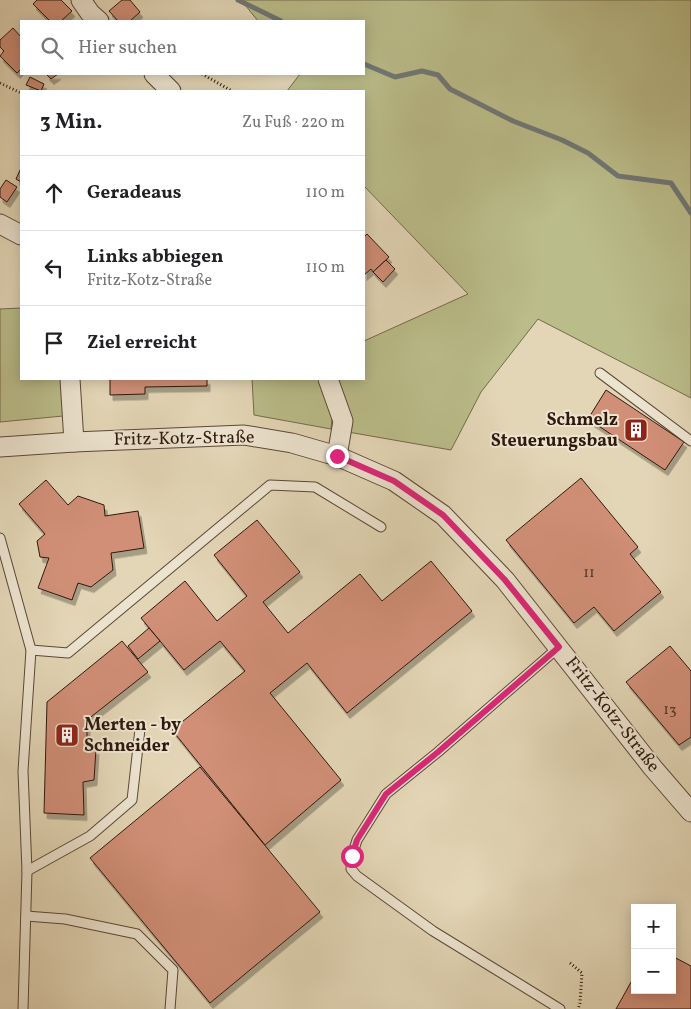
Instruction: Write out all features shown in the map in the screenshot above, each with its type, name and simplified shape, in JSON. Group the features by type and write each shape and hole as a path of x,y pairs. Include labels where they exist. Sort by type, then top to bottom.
{"street":[{"path":"81,0 90,13 98,20"},
{"path":"155,75 170,90"},
{"path":"0,224 20,234"},
{"path":"70,380 74,442"},
{"path":"328,380 342,421 337,456"},
{"name":"Fritz-Kotz-Straße","path":"0,447 244,435 292,443 337,456 394,481 443,515 505,580 653,768 691,812"}],"lane":[{"path":"600,373 691,441"},
{"path":"31,650 68,653 270,485 315,486 381,527"},
{"path":"0,538 31,650 24,771 27,871 23,1009"},
{"path":"559,647 438,752 386,794 357,840 352,856 352,869 357,876 433,931 560,1009"},
{"path":"27,871 90,836 132,800 140,729"},
{"path":"26,916 65,919 137,934 173,970 170,1009"}],"path":[{"path":"204,75 230,90"},
{"path":"0,82 20,92"},
{"path":"570,963 582,973 578,1009"}],"green space":[{"path":"241,0 691,0 691,398 538,319 481,392 451,450 348,432 334,380 365,380 365,341 468,294 365,187 365,90 288,90 299,75 365,75 365,20 257,20"},
{"path":"20,308 20,380 61,380 63,416 0,422 0,309"},
{"path":"252,380 319,380 332,418 331,429 254,415"}],"building":[{"path":"37,0 61,0 72,11 62,20 49,20 33,4"},
{"path":"122,0 130,0 140,12 131,20 117,20 109,11"},
{"path":"13,28 20,36 20,70 17,73 0,56 4,51 0,47 0,40"},
{"path":"47,75 57,75 51,79"},
{"path":"30,77 44,84 41,90 26,85"},
{"path":"20,170 20,181 16,179"},
{"path":"6,180 17,187 7,202 0,197 0,189"},
{"path":"367,234 389,257 373,272 371,269 365,274 365,236"},
{"path":"386,260 395,269 383,282 373,272"},
{"path":"110,380 207,380 207,386 145,387 145,394 110,395"},
{"name":"Schmelz Steuerungsbau","path":"606,390 684,442 665,470 588,419"},
{"path":"581,478 638,547 630,554 661,592 614,631 594,607 574,623 506,540"},
{"path":"46,480 68,505 78,496 104,505 105,516 138,511 144,548 111,553 113,570 91,587 78,583 72,600 38,588 49,558 40,557 37,541 45,534 19,504"},
{"path":"257,520 300,572 263,602 288,633 360,574 382,601 431,561 472,611 347,713 307,663 270,693 341,780 265,845 172,730 245,671 220,641 184,670 141,618 185,581 217,621 247,596 214,555"},
{"path":"149,628 160,641 138,659 128,646"},
{"name":"Merten - by Schneider","path":"122,641 148,672 87,720 87,750 96,749 94,780 83,782 84,815 44,813 47,702"},
{"path":"670,646 691,671 691,737 679,745 626,682"},
{"path":"200,767 320,912 210,1003 90,858"},
{"path":"676,958 691,966 691,1009 616,1009 631,982 631,994 676,994"}],"waterway":[{"path":"238,0 279,20"},
{"path":"365,64 395,77 422,71 438,75 450,89 513,121 562,140 588,153 618,176 671,183 691,213"}],"place":[{"name":"Schmelz Steuerungsbau","path":"636,430"},
{"name":"Merten - by Schneider","path":"67,735"}],"route":[{"path":"337,456 394,481 443,515 505,580 559,647 438,752 386,794 357,840 352,856"}]}
